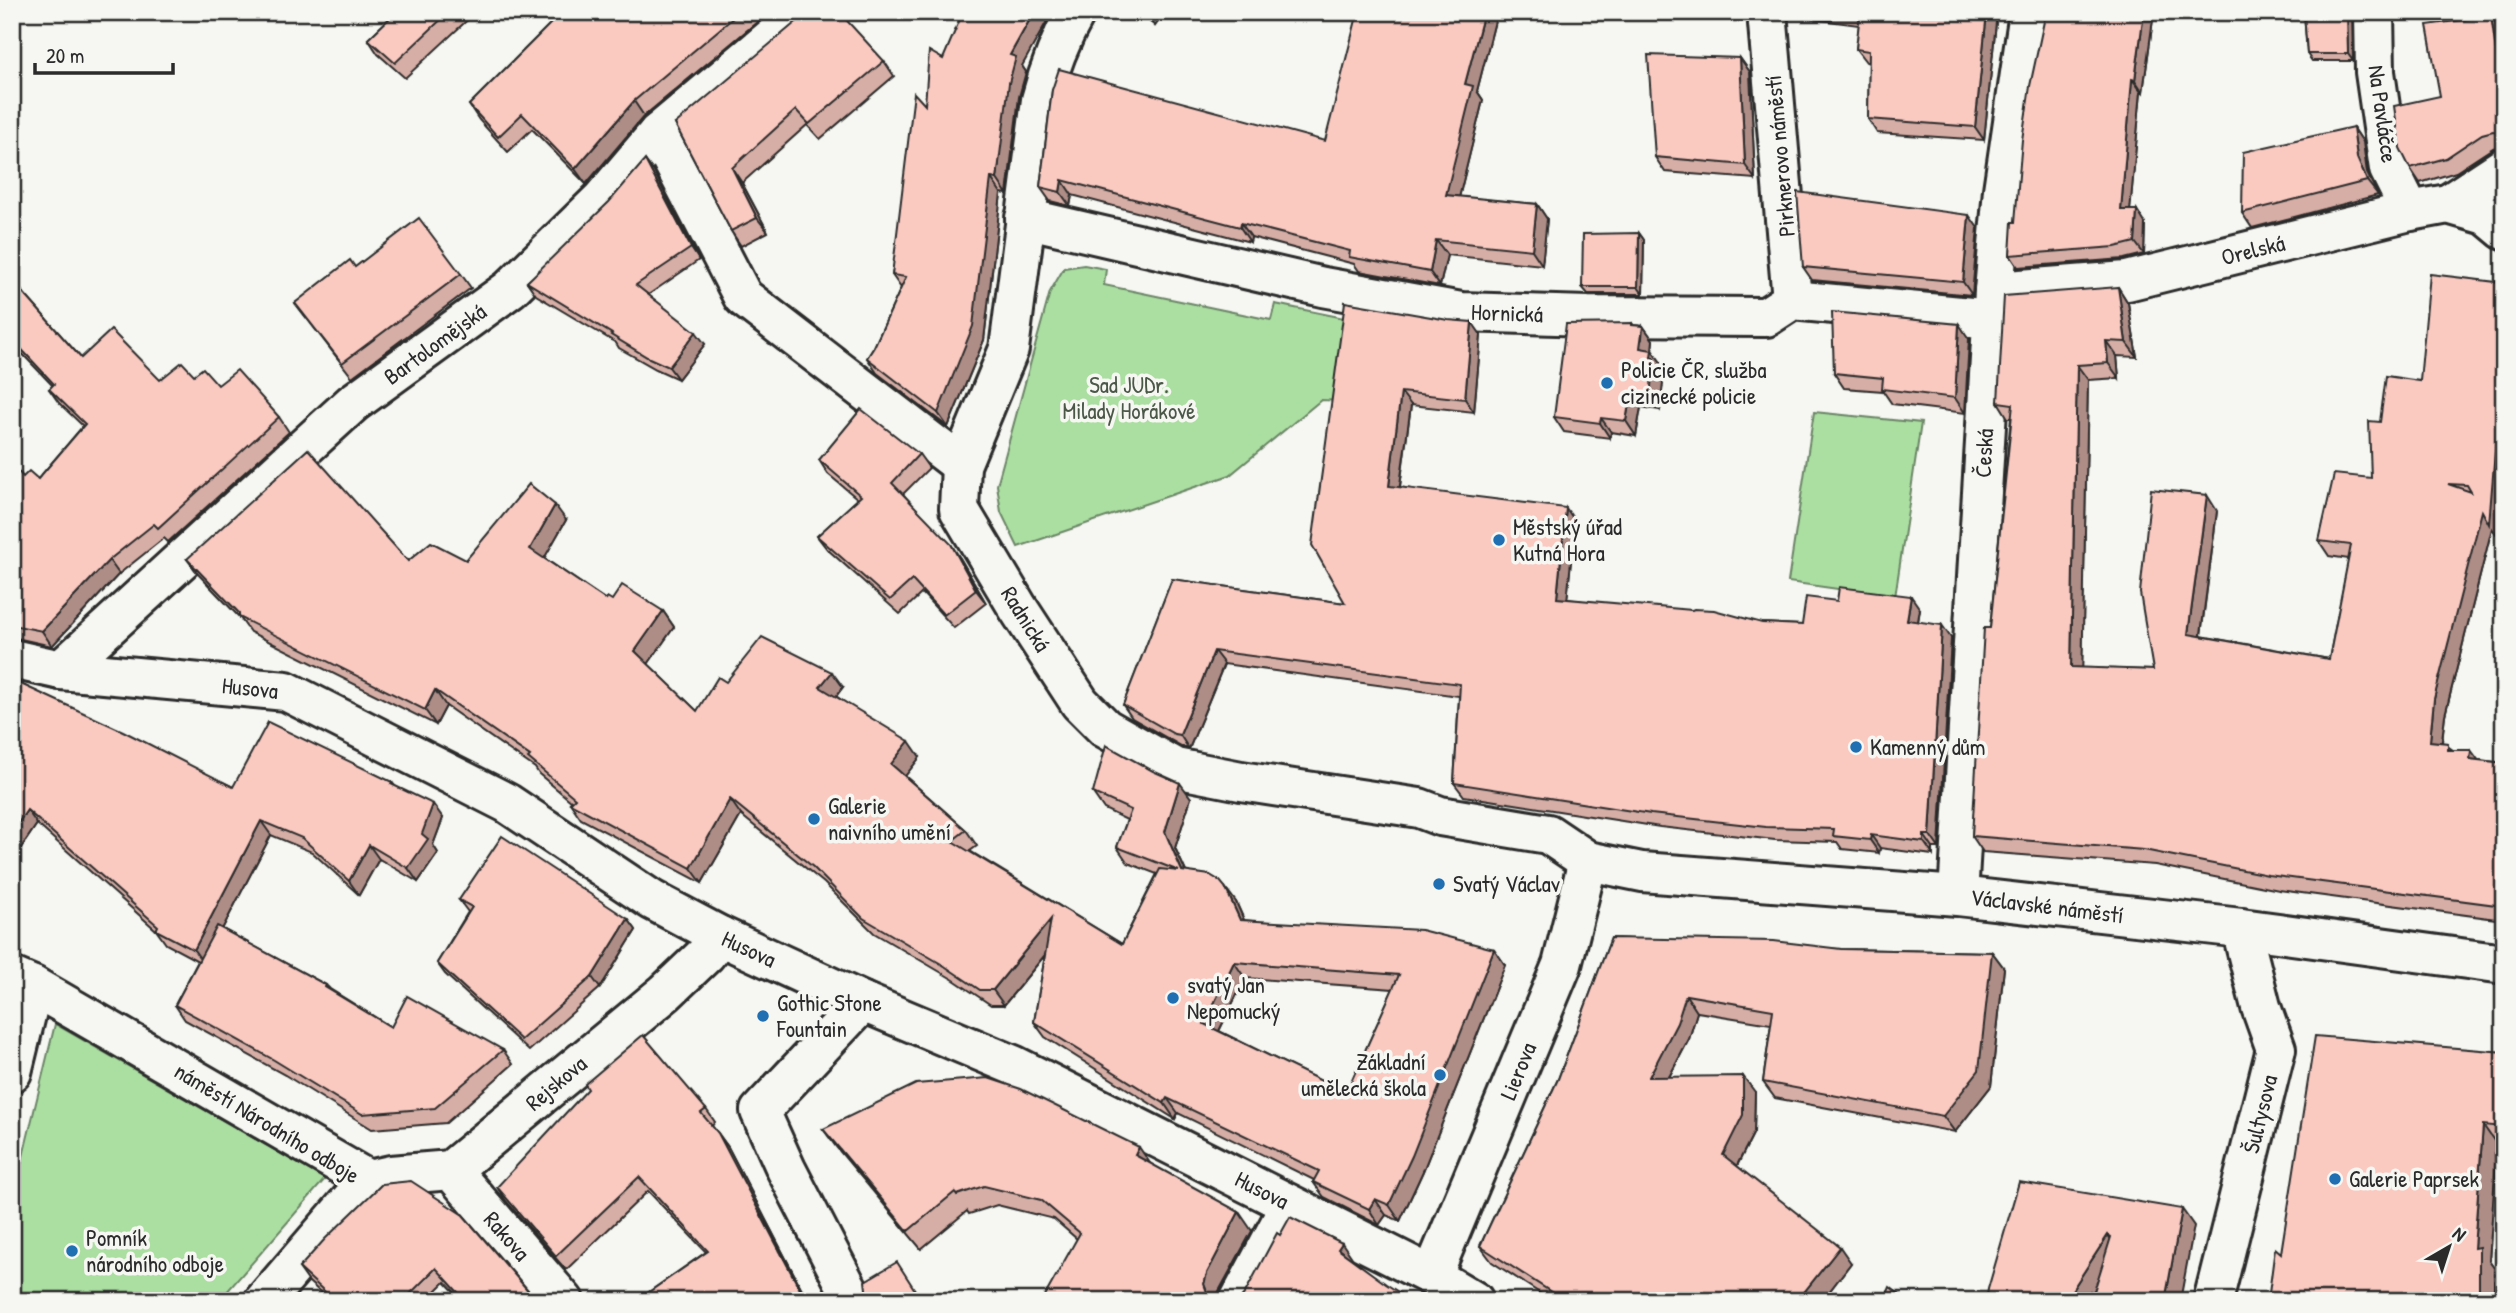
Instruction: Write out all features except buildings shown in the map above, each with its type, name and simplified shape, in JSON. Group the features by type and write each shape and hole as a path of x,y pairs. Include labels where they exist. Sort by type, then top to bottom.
{"street":[{"name":"Bartolomějská","path":"61,670 353,403 510,289 602,199 658,133 803,12"},
{"name":"Radnická","path":"1076,12 1063,34 1041,100 1009,349 961,466 959,509 1018,608 1080,703 1105,728 1175,768 1241,782 1419,808 1440,816 1548,834 1588,861"},
{"name":"Pirknerovo náměstí","path":"1767,12 1792,300"},
{"name":"Česká","path":"1958,895 1993,305 2003,190 2029,12"},
{"name":"Na Pavláčce","path":"2374,12 2375,72 2389,169 2410,211"},
{"path":"658,133 743,297 961,466"},
{"path":"2448,204 2504,167"},
{"name":"Orelská","path":"1993,305 2127,281 2448,204 2486,215 2504,230"},
{"name":"Hornická","path":"1025,218 1323,287 1461,312 1766,317 1792,300"},
{"path":"1792,300 1993,305"},
{"name":"Husova","path":"12,659 61,670 286,691 507,803 652,900 720,936 863,1002 1013,1065 1432,1276 1474,1301"},
{"name":"Václavské náměstí","path":"1588,861 1642,872 1958,895 2241,928 2504,964"},
{"name":"Lierova","path":"1432,1276 1562,965 1588,861"},
{"name":"Šultysova","path":"2213,1301 2276,1049 2260,1007 2241,928"},
{"name":"Rejskova","path":"451,1170 665,993 706,954 720,936"},
{"name":"náměstí Národního odboje","path":"12,1072 22,981 368,1180 264,1301"},
{"path":"854,1301 786,1169 760,1111 863,1002"},
{"path":"368,1180 391,1175 451,1170"},
{"name":"Rakova","path":"451,1170 564,1301"},
{"path":"1239,1301 1290,1205"}],"green space":[{"name":"Sad JUDr. Milady Horákové","path":"1084,265 1106,269 1104,285 1271,320 1275,304 1354,320 1343,401 1321,400 1230,475 1018,547 1001,512 997,485 1050,292 1064,268"},
{"path":"1814,412 1921,423 1895,597 1788,582"},
{"path":"55,1024 325,1179 219,1301 12,1301 12,1202"}],"place":[{"name":"Policie ČR, služba cizinecké policie","path":"1607,383"},
{"name":"Městský úřad Kutná Hora","path":"1499,540"},
{"name":"Kamenný dům","path":"1856,747"},
{"name":"Galerie naivního umění","path":"814,819"},
{"name":"Svatý Václav","path":"1439,884"},
{"name":"svatý Jan Nepomucký","path":"1173,998"},
{"name":"Gothic Stone Fountain","path":"763,1016"},
{"name":"Základní umělecká škola","path":"1440,1075"},
{"name":"Galerie Paprsek","path":"2335,1179"},
{"name":"Pomník národního odboje","path":"72,1251"}]}
